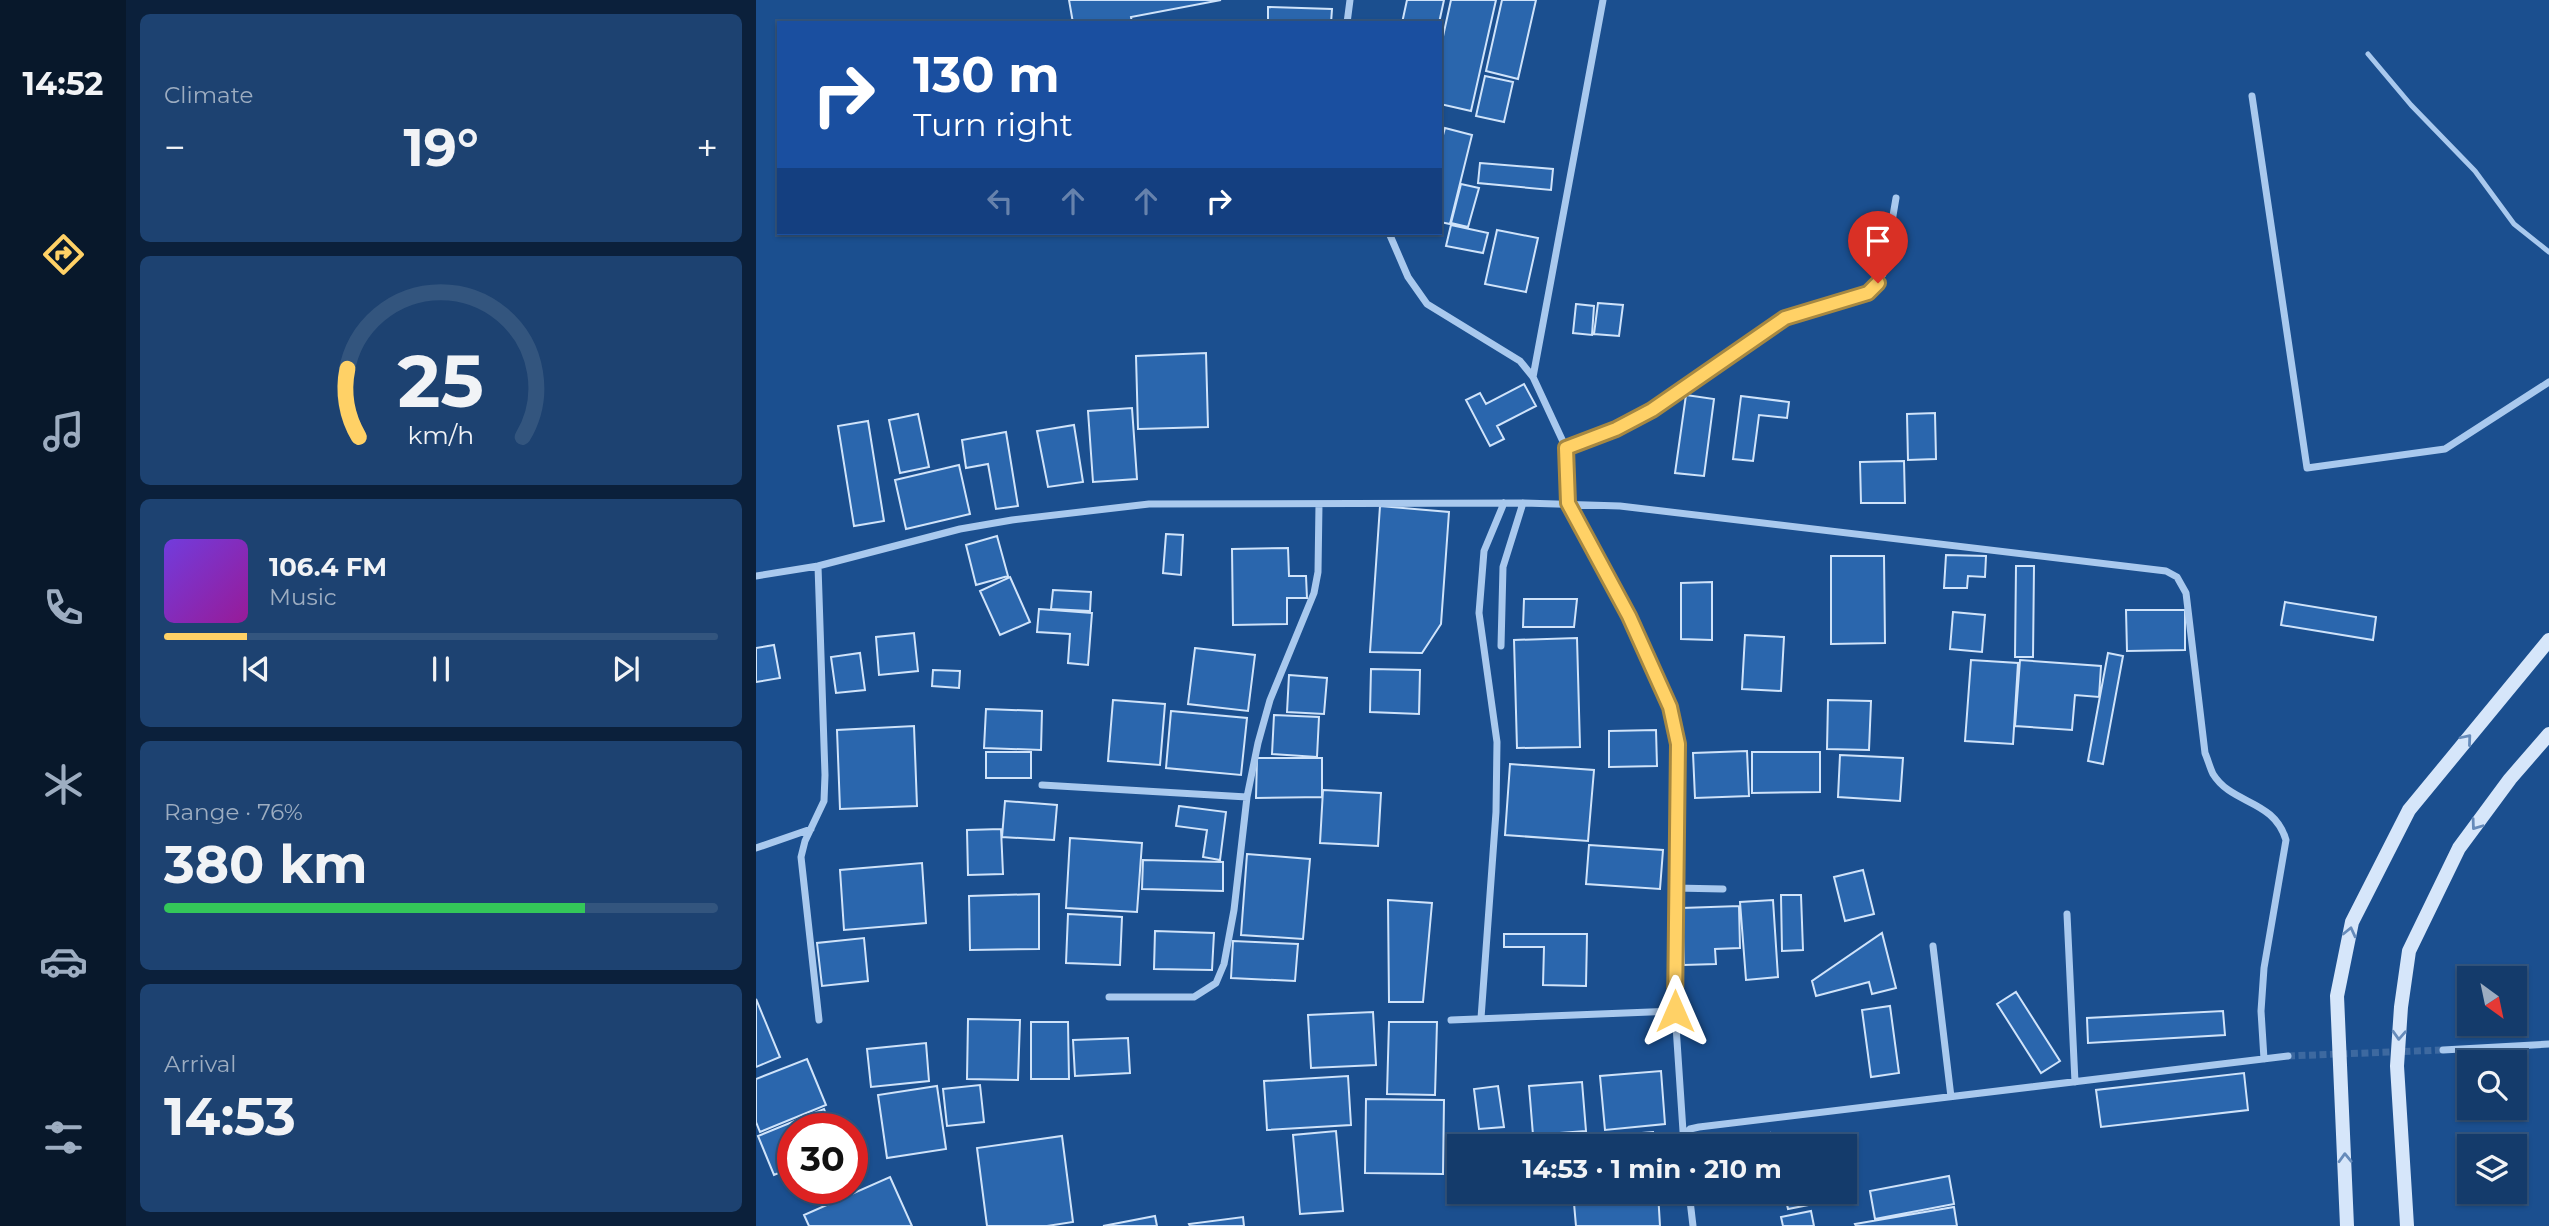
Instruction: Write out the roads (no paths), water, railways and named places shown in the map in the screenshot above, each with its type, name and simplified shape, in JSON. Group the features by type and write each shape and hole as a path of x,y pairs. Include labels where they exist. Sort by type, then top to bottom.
{"main road":[{"path":"2347,1226 2337,996 2352,922 2409,810 2549,640"},
{"path":"2407,1226 2397,1066 2400,1007 2409,951 2459,848 2510,779 2549,734"}],"street":[{"path":"1347,21 1350,0"},
{"path":"1533,377 1603,0"},
{"path":"2252,96 2307,468 2445,449 2549,382"},
{"path":"1566,448 1616,429 1652,410 1785,318 1868,293 1883,274 1896,198"},
{"path":"1390,235 1408,277 1427,304 1520,361 1533,377 1566,448 1568,503 1629,616 1670,707 1678,744 1675,1011 1685,1134"},
{"path":"1480,1018 1496,812 1497,741 1479,613 1484,551 1504,503"},
{"path":"1501,646 1503,567 1523,503"},
{"path":"756,576 818,566 960,529 1012,520 1149,504 1568,503 1620,506 2166,571 2177,577 2186,593 2205,753 2209,764 2218,780 2272,816 2282,826 2286,840 2264,968 2264,1059"},
{"path":"1109,997 1194,997 1216,983 1224,964 1234,910 1247,797 1270,699 1314,593 1318,572 1319,504"},
{"path":"818,566 824,801 805,841 802,870 819,1020"},
{"path":"1042,785 1247,797"},
{"path":"756,848 812,829"},
{"path":"1675,888 1723,889"},
{"path":"2067,914 2075,1082"},
{"path":"1933,946 1951,1097"},
{"path":"1451,1020 1675,1011"},
{"path":"2443,1050 2549,1044"},
{"path":"1685,1134 1690,1129 1699,1127 2288,1056"},
{"path":"1690,1204 1693,1226"}],"lane":[{"path":"2368,54 2411,105 2475,171 2514,224 2549,252"}],"tunnel":[{"path":"2288,1056 2443,1050"}]}
